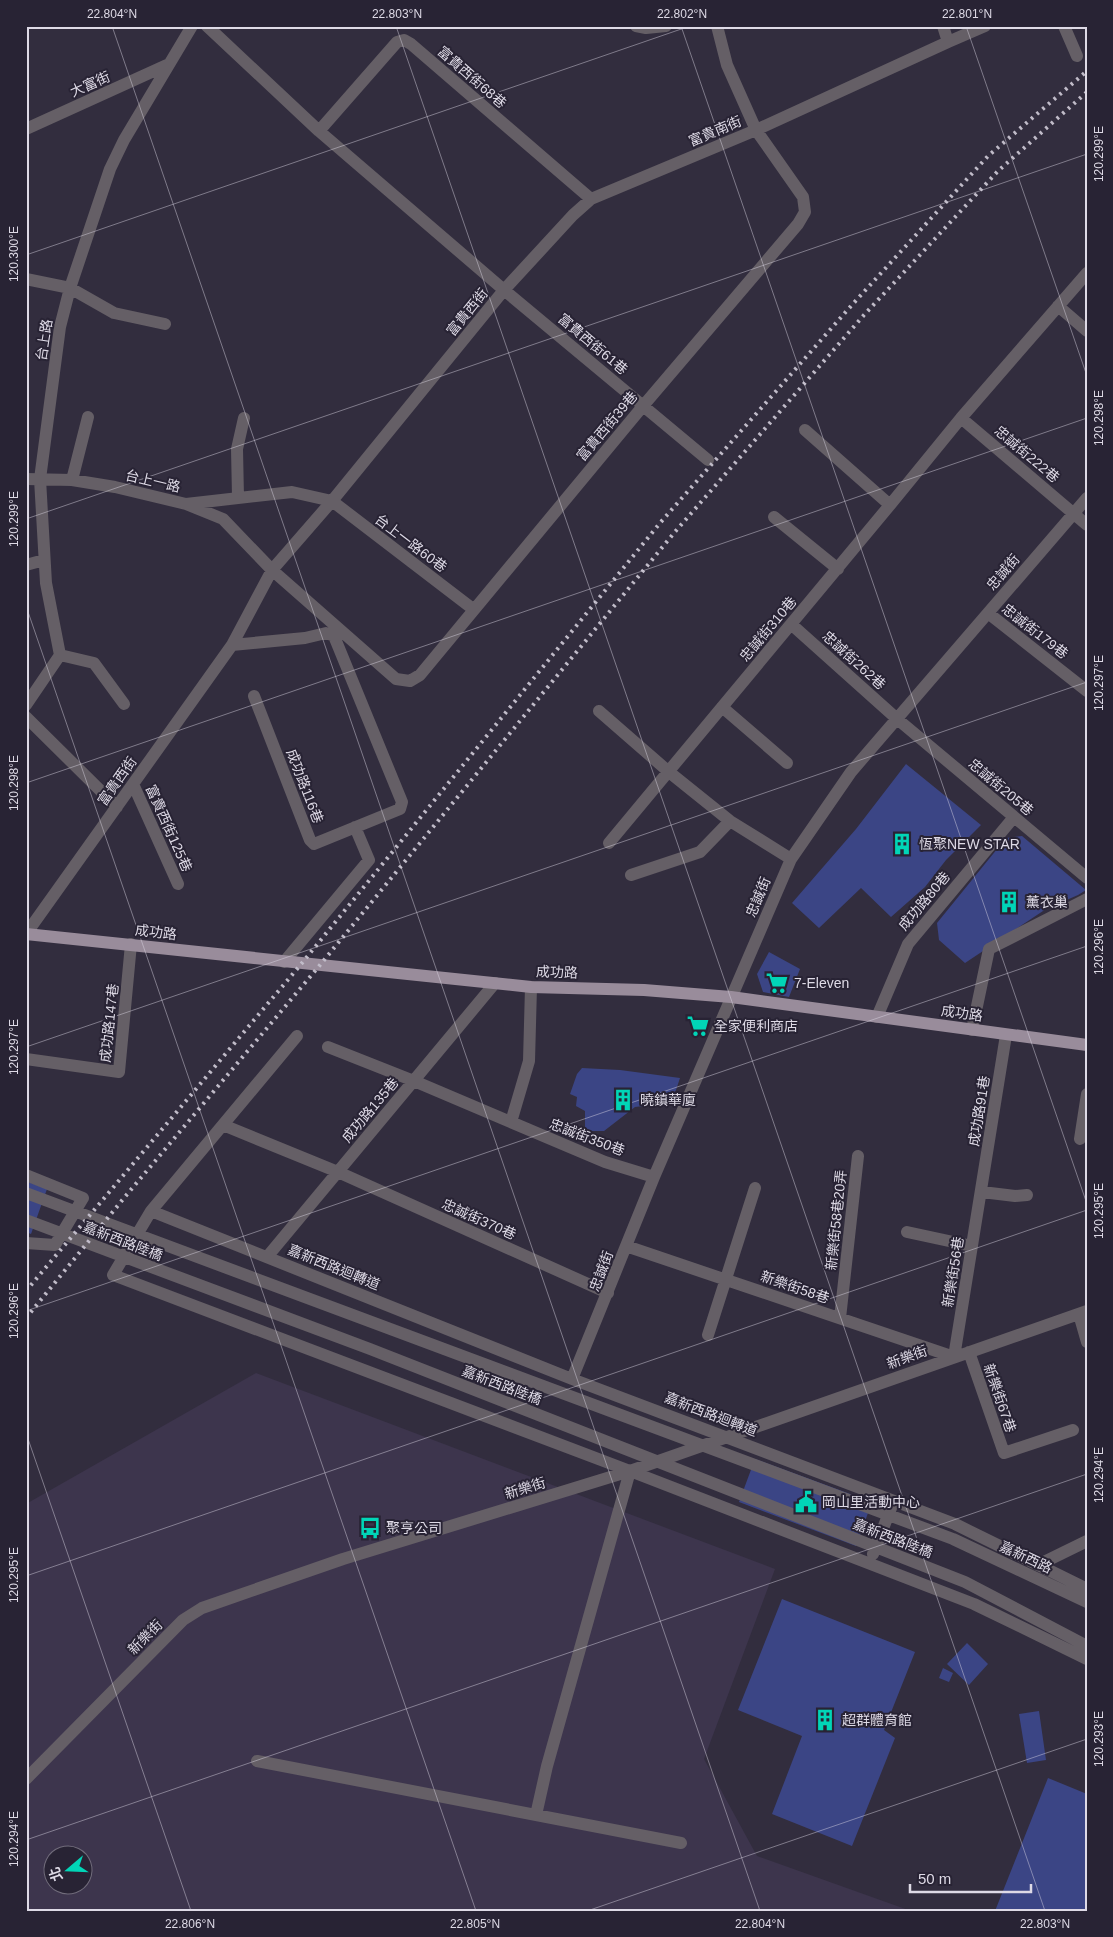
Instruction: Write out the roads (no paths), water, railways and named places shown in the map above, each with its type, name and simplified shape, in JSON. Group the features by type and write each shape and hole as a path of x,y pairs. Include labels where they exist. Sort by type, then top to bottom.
{"main road":[{"name":"成功路","path":"26,934 531,987 644,990 731,997 1087,1045"}],"street":[{"name":"台上路","path":"60,655 46,583 40,479 60,327 70,288 110,169 167,65 192,26"},
{"name":"富貴西街","path":"26,934 232,645 272,570 332,501 504,290 319,131 207,26"},
{"path":"636,26 646,28 666,26"},
{"name":"富貴西街39巷","path":"186,504 223,519 272,570 396,679 410,681 420,675 643,406 798,224 805,212 803,197 756,130 727,65 717,26"},
{"path":"943,26 948,42"},
{"name":"富貴南街","path":"504,290 573,215 591,200 756,130 985,26"},
{"path":"1064,26 1077,56"},
{"name":"富貴西街68巷","path":"319,131 397,42 404,40 411,44 591,200"},
{"name":"大富街","path":"26,129 167,65"},
{"name":"忠誠街310巷","path":"609,843 838,569 961,418 1087,272"},
{"path":"26,279 70,288 114,313 165,324"},
{"name":"富貴西街61巷","path":"504,290 708,460"},
{"path":"1058,306 1087,331"},
{"path":"72,480 88,417"},
{"path":"238,497 237,449 244,418"},
{"name":"忠誠街222巷","path":"961,418 1087,525"},
{"path":"805,430 890,505"},
{"name":"台上一路","path":"26,479 72,480 115,487 186,504 292,492 332,501"},
{"name":"忠誠街","path":"572,1379 654,1177 791,859 851,772 1087,498"},
{"name":"台上一路60巷","path":"332,501 473,609"},
{"path":"774,517 838,569"},
{"path":"26,565 44,560"},
{"name":"忠誠街179巷","path":"988,612 1087,691"},
{"name":"忠誠街262巷","path":"791,624 896,718"},
{"path":"232,645 305,638 326,633 334,636 402,802 400,809 355,827 369,860 284,962"},
{"path":"26,704 60,655 94,663 124,704"},
{"name":"成功路116巷","path":"254,696 310,840 314,844 355,827"},
{"path":"722,707 787,764"},
{"path":"599,711 669,772 730,821 791,859"},
{"path":"26,717 117,806"},
{"name":"忠誠街205巷","path":"896,718 1087,878"},
{"name":"富貴西街125巷","path":"133,784 178,884"},
{"name":"成功路80巷","path":"877,1017 908,944 1014,817"},
{"path":"631,875 700,852 730,821"},
{"path":"972,1030 989,949 1087,899"},
{"name":"成功路147巷","path":"26,1059 119,1072 131,944"},
{"name":"成功路135巷","path":"267,1257 495,983"},
{"path":"511,1122 529,1061 531,987"},
{"name":"成功路91巷","path":"982,1192 1006,1035"},
{"path":"297,1036 151,1210 113,1275 974,1604 1087,1659"},
{"name":"忠誠街350巷","path":"328,1047 414,1081 604,1162 654,1177"},
{"path":"1080,1139 1087,1094"},
{"name":"忠誠街370巷","path":"223,1125 338,1172 608,1293"},
{"name":"新樂街58巷20弄","path":"840,1318 858,1156"},
{"path":"26,1175 82,1198 55,1245 26,1242"},
{"path":"708,1335 755,1188"},
{"path":"982,1192 1015,1196 1027,1195"},
{"name":"新樂街56巷","path":"954,1356 982,1192"},
{"name":"嘉新西路陸橋","path":"26,1193 953,1539"},
{"name":"嘉新西路迴轉道","path":"151,1210 572,1379 730,1437 955,1524 1087,1589"},
{"name":"嘉新西路陸橋","path":"26,1220 370,1349 965,1582 1087,1646"},
{"path":"907,1232 972,1246"},
{"name":"新樂街58巷","path":"626,1246 954,1356"},
{"path":"1083,1312 1087,1342"},
{"name":"新樂街","path":"26,1779 183,1620 202,1608 343,1559 630,1471 1083,1312"},
{"name":"新樂街67巷","path":"969,1352 1004,1453 1073,1430"},
{"path":"536,1815 547,1766 630,1471"},
{"path":"869,1564 894,1500"},
{"name":"嘉新西路","path":"953,1539 1087,1602"},
{"path":"1038,1565 1087,1541"},
{"path":"257,1761 682,1843"}],"railway":[{"path":"26,1291 302,963 660,523 851,306 988,156 1087,71"},
{"path":"26,1318 320,965 674,533 864,315 998,171 1087,92"}],"place":[{"name":"恆聚NEW STAR","path":"902,844"},
{"name":"薰衣巢","path":"1009,902"},
{"name":"7-Eleven","path":"777,983"},
{"name":"全家便利商店","path":"698,1026"},
{"name":"曉鎮華廈","path":"623,1100"},
{"name":"岡山里活動中心","path":"806,1502"},
{"name":"聚亨公司","path":"370,1528"},
{"name":"超群體育館","path":"825,1720"}]}
